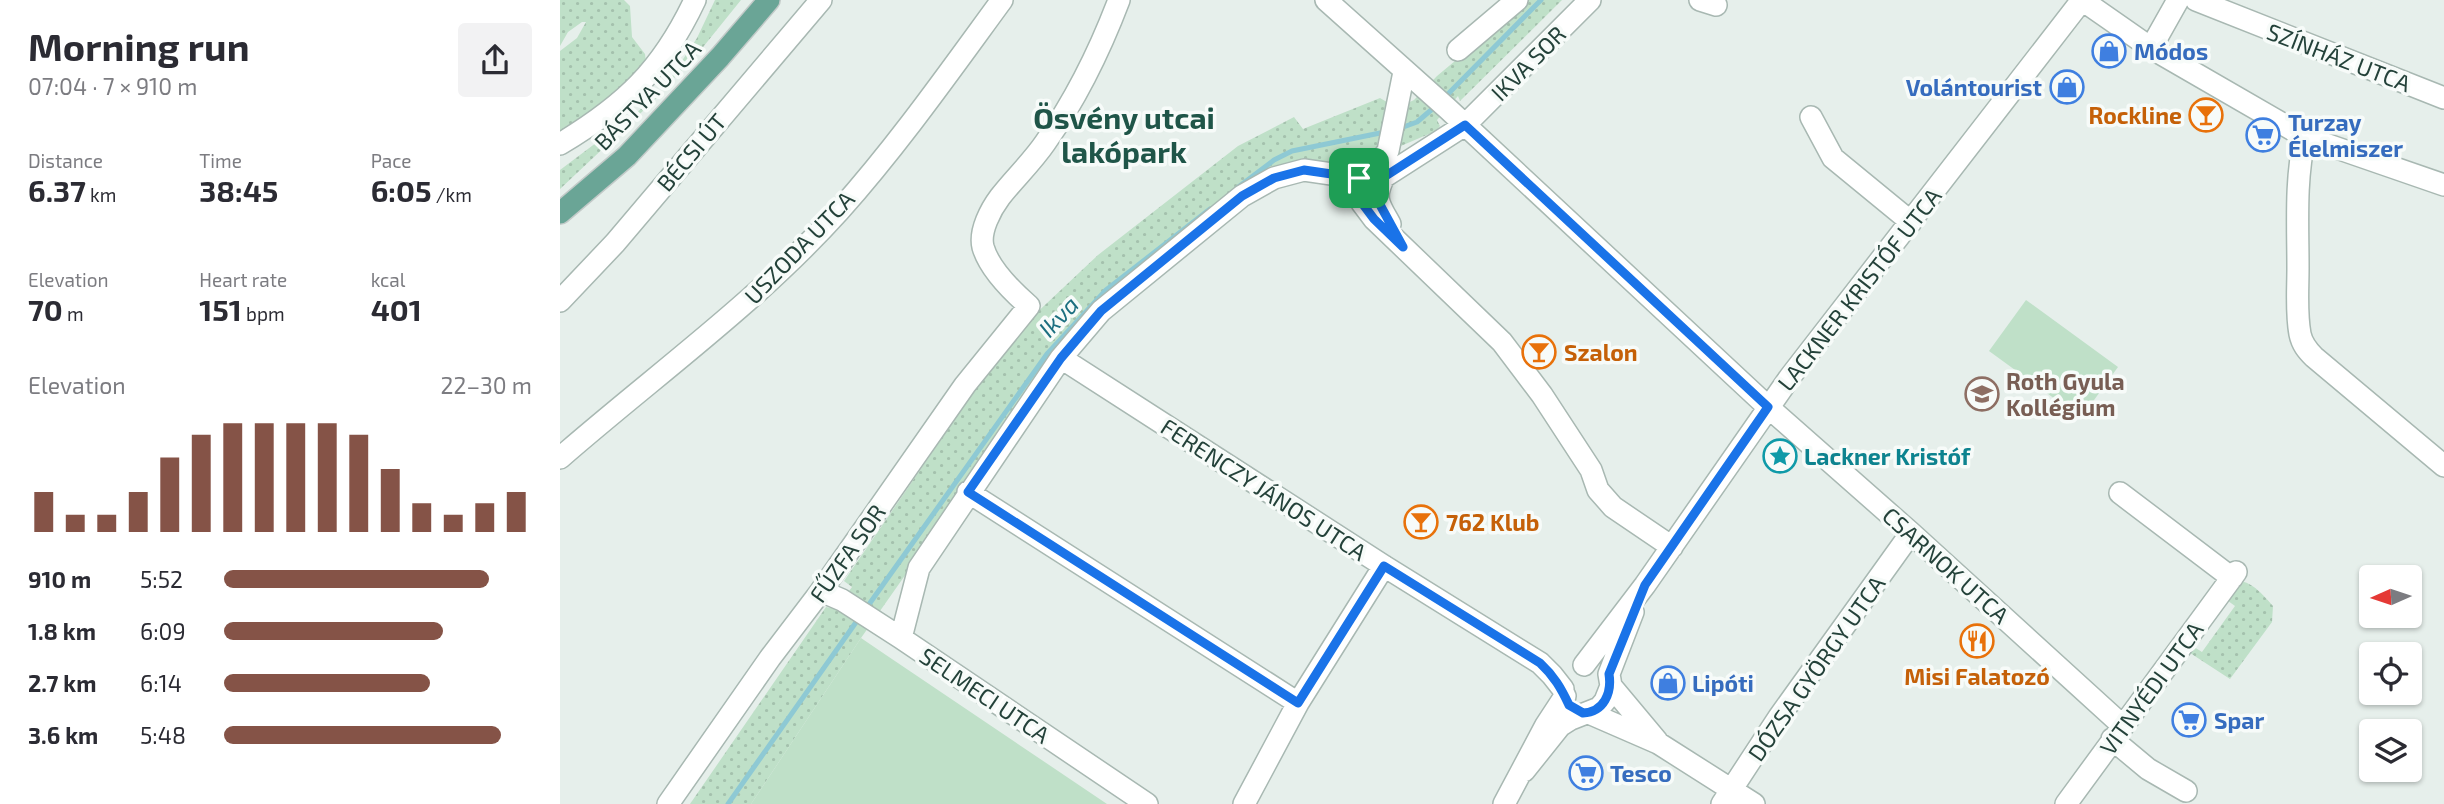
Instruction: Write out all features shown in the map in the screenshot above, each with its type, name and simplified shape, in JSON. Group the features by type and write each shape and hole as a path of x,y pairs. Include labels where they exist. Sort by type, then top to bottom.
{"main road":[{"name":"BÁSTYA UTCA","path":"560,214 627,156 720,57 766,2"}],"street":[{"path":"560,144 587,128 624,100 642,81 676,40 695,0"},
{"name":"BÉCSI ÚT","path":"560,301 615,243 821,0"},
{"name":"USZODA UTCA","path":"560,458 708,336 771,279 839,211 929,99 1002,0"},
{"name":"FŰZFA SOR","path":"668,804 770,658 821,592 965,385 1029,306 1006,283 982,246 991,209 1044,145 1075,97 1119,0"},
{"name":"CSARNOK UTCA","path":"1326,0 1448,109 1768,407 1911,533 2118,732 2148,769 2186,790"},
{"path":"1458,50 1517,0"},
{"name":"IKVA SOR","path":"1403,247 1378,201 1378,188 1384,177 1465,125 1590,0"},
{"path":"2082,0 2151,48 2305,137 2444,185"},
{"name":"LACKNER KRISTÓF UTCA","path":"1504,804 1564,693 1568,674 1579,667 1645,585 1768,407 2082,0"},
{"path":"2151,48 2178,0"},
{"name":"SZÍNHÁZ UTCA","path":"2196,0 2444,97"},
{"path":"901,638 919,568 1061,358 1101,311 1242,196 1274,178 1304,170 1359,178 1376,166 1388,151 1404,72"},
{"path":"1811,117 1833,158 1911,222"},
{"path":"2305,137 2299,208 2300,336 2307,349 2444,466"},
{"path":"1359,178 1362,203 1374,219 1502,342 1542,395 1591,470 1598,490 1613,507 1672,547"},
{"name":"FERENCZY JÁNOS UTCA","path":"1061,358 1540,663 1559,670 1579,667"},
{"path":"968,492 1298,703"},
{"name":"VITNYÉDI UTCA","path":"2066,804 2234,575 2120,493"},
{"name":"DÓZSA GYÖRGY UTCA","path":"1727,797 1779,717 1911,533"},
{"path":"1244,804 1298,703 1384,566"},
{"name":"LACKNER KRISTÓF UTCA","path":"1524,771 1554,732 1571,719 1605,701 1610,680 1645,585"},
{"name":"SELMECI UTCA","path":"821,592 842,600 901,638 1147,804"},
{"name":"FERENCZY JÁNOS UTCA","path":"1540,663 1564,693"},
{"path":"1579,667 1594,664 1610,680 1658,743 1727,797 1754,804"},
{"path":"1564,693 1569,705 1658,743"}],"green space":[{"path":"560,0 624,0 630,6 632,37 645,54 647,71 560,137 560,51 577,38 586,22 568,32 560,46"},
{"path":"715,0 741,0 695,57 664,88 697,38"},
{"path":"1528,0 1562,0 1460,101 1458,96 1437,120 1440,126 1436,131 1349,168 1270,177 1050,369 861,638 751,804 690,804 826,607 836,609 852,587 844,581 1012,336 1098,255 1238,146 1294,117 1303,129 1380,98 1397,108 1414,100 1437,76"},
{"path":"661,94 560,189 560,170"},
{"path":"2026,300 2118,367 2081,418 1989,351"},
{"path":"2239,581 2254,587 2273,606 2272,622 2230,679 2187,651 2191,645 2202,652 2235,606 2224,598"},
{"path":"861,638 886,655 1107,804 751,804"}],"waterway":[{"name":"Ikva","path":"1444,98 1541,0"},
{"name":"Ikva","path":"1398,129 1417,122 1437,105"},
{"name":"Ikva","path":"1237,188 1274,160 1292,151 1385,132"},
{"name":"Ikva","path":"865,610 1047,354 1106,290 1210,209"},
{"name":"Ikva","path":"728,804 859,618"}],"place":[{"name":"Módos","path":"2109,51"},
{"name":"Volántourist","path":"2067,87"},
{"name":"Rockline","path":"2206,115"},
{"name":"Turzay Élelmiszer","path":"2263,135"},
{"name":"Szalon","path":"1539,352"},
{"name":"Roth Gyula Kollégium","path":"1982,394"},
{"name":"Lackner Kristóf","path":"1780,456"},
{"name":"762 Klub","path":"1421,522"},
{"name":"Misi Falatozó","path":"1977,641"},
{"name":"Lipóti","path":"1668,683"},
{"name":"Spar","path":"2189,720"},
{"name":"Tesco","path":"1586,773"}],"district":[{"name":"Ösvény utcai lakópark","path":"1124,134"}],"route":[{"path":"1465,125 1768,407 1645,585 1609,674 1609,693 1599,708 1589,713 1583,713 1569,705 1563,689 1540,663 1384,566 1298,703 968,492 1061,358 1101,311 1242,196 1274,178 1304,170 1359,178 1362,203 1374,219 1403,247 1378,201 1378,188 1384,177 1465,125"}]}
